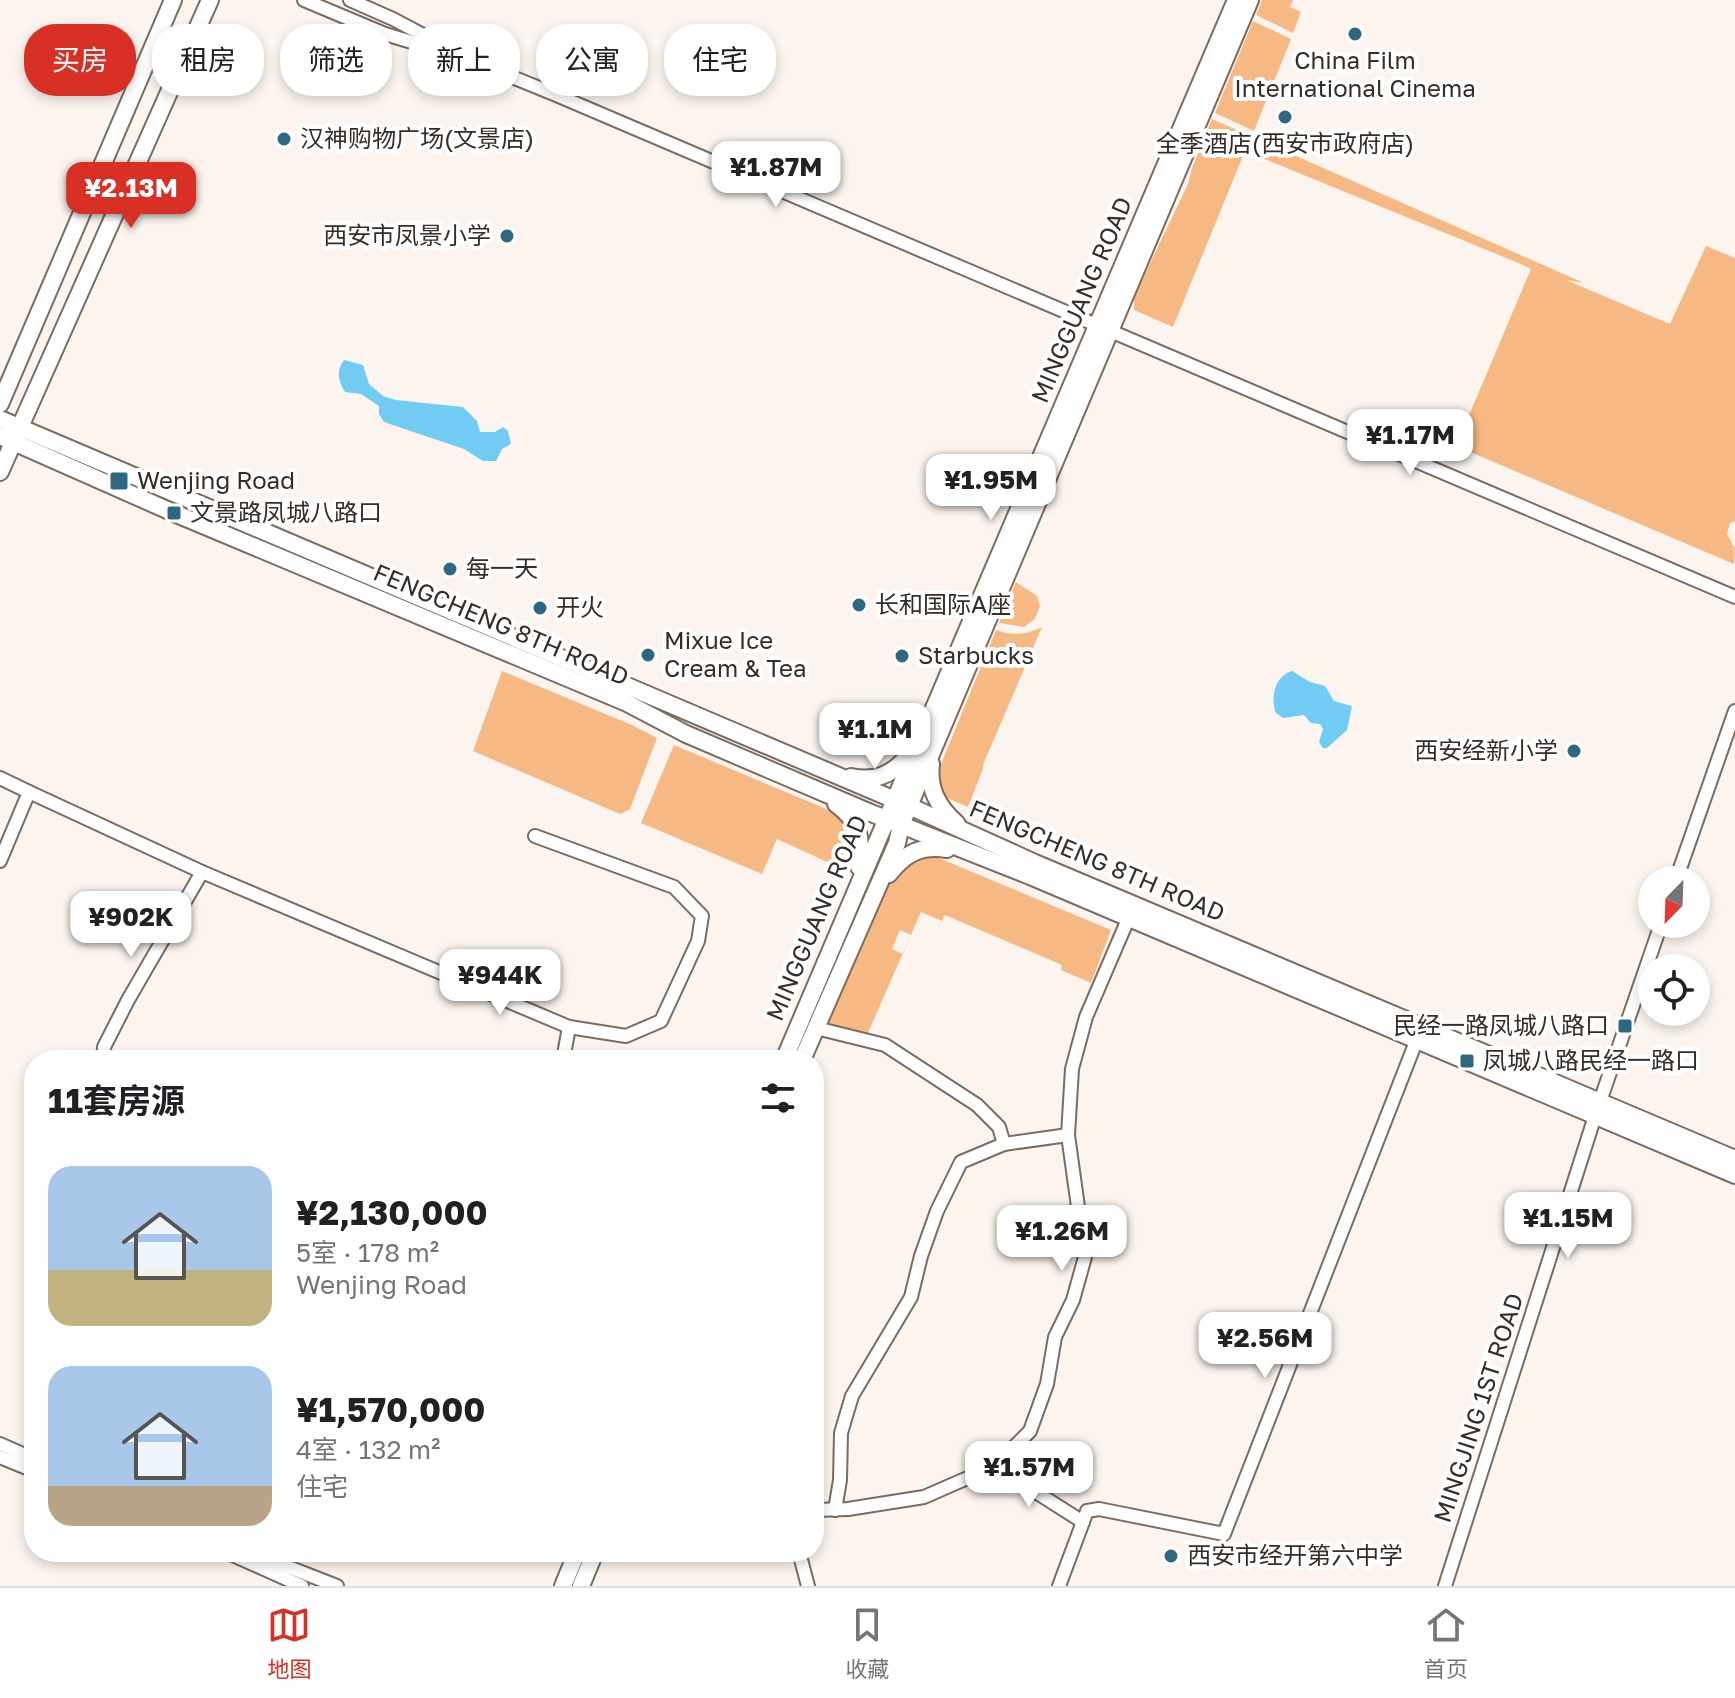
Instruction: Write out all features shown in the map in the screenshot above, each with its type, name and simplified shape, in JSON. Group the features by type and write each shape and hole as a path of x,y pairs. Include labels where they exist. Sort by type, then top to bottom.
{"main road":[{"path":"0,404 173,0"},
{"path":"0,472 12,436 210,0"},
{"name":"MINGGUANG ROAD","path":"1104,328 1236,0"},
{"name":"MINGGUANG ROAD","path":"806,1050 897,843 901,803 1104,328 1250,0"},
{"name":"FENGCHENG 8TH ROAD","path":"0,419 12,436 203,526 625,702 686,734 884,819 971,844 1597,1108 1735,1175"},
{"name":"FENGCHENG 8TH ROAD","path":"12,436 901,803 971,844 1129,917 1417,1039 1735,1159"},
{"path":"821,770 853,778 875,779 885,776 926,745 935,798 971,844"},
{"path":"814,789 847,812 858,827 861,850 857,884"},
{"name":"MINGGUANG ROAD","path":"788,1050 884,819 901,803"},
{"path":"876,891 908,854 934,847 971,844"},
{"path":"563,1586 573,1562"},
{"path":"581,1586 591,1562"}],"street":[{"path":"304,0 408,41"},
{"path":"350,0 408,27"},
{"path":"520,81 1735,597"},
{"path":"1681,866 1735,711"},
{"path":"0,778 202,872 569,1027 626,1036 661,1021 698,941 702,916 674,887 535,836"},
{"path":"0,861 29,792"},
{"path":"104,1050 128,1000 202,872"},
{"path":"824,1510 924,1497 995,1466 1030,1431 1047,1384 1055,1337 1073,1300 1085,1257 1068,1135 1072,1069 1086,1017 1129,917"},
{"name":"MINGJING 1ST ROAD","path":"1446,1583 1597,1108 1656,938"},
{"path":"565,1050 569,1027"},
{"path":"816,1028 885,1045 977,1105 999,1127 1004,1144"},
{"path":"1059,1586 1087,1511 1099,1509 1224,1534 1417,1039"},
{"path":"835,1510 840,1480 841,1433 852,1396 911,1297 937,1211 961,1162 1004,1144 1068,1135"},
{"path":"0,1444 24,1455"},
{"path":"0,1457 24,1467"},
{"path":"995,1466 1083,1522"},
{"path":"248,1562 302,1586"},
{"path":"276,1562 337,1586"},
{"path":"802,1562 808,1586"},
{"path":"1446,1583 1461,1586"}],"shaded area":[{"path":"1262,0 1293,0 1290,7 1301,12 1293,33 1256,15"},
{"path":"1253,21 1291,39 1254,131 1215,113"},
{"path":"1212,119 1670,324 1706,246 1735,258 1735,521 1730,523 1727,534 1735,549 1734,564 1456,446 1531,269 1521,264 1245,151 1173,327 1134,310 1134,297 1188,184"},
{"path":"1016,582 1037,596 1040,606 1035,619 1024,627 999,623"},
{"path":"1042,627 968,807 942,796 937,786 939,769 996,630 1019,634"},
{"path":"502,671 657,738 630,809 620,814 473,751"},
{"path":"674,745 836,813 848,825 847,842 838,867 777,839 762,874 641,823"},
{"path":"934,856 1111,930 1091,983 1061,970 1062,965 945,915 942,921 921,912 911,935 900,930 892,949 903,954 867,1035 825,1023 864,930 900,860"}],"water":[{"path":"344,360 363,365 369,384 383,396 463,407 477,421 480,432 495,432 503,427 508,431 511,444 502,449 496,461 483,461 464,449 384,422 379,406 361,394 345,392 339,376"},
{"path":"1292,671 1310,682 1325,686 1334,701 1352,706 1347,730 1327,748 1319,742 1323,729 1320,724 1311,723 1304,715 1283,718 1276,713 1275,688 1281,677"}],"place":[{"name":"China Film International Cinema","path":"1355,34"},
{"name":"全季酒店(西安市政府店)","path":"1285,117"},
{"name":"汉神购物广场(文景店)","path":"284,139"},
{"name":"西安市凤景小学","path":"507,236"},
{"name":"Wenjing Road","path":"119,481"},
{"name":"文景路凤城八路口","path":"174,513"},
{"name":"每一天","path":"450,569"},
{"name":"长和国际A座","path":"859,605"},
{"name":"开火","path":"540,608"},
{"name":"Mixue Ice Cream & Tea","path":"648,655"},
{"name":"Starbucks","path":"902,656"},
{"name":"西安经新小学","path":"1574,751"},
{"name":"民经一路凤城八路口","path":"1625,1026"},
{"name":"凤城八路民经一路口","path":"1467,1061"},
{"name":"西安市经开第六中学","path":"1171,1556"}]}
